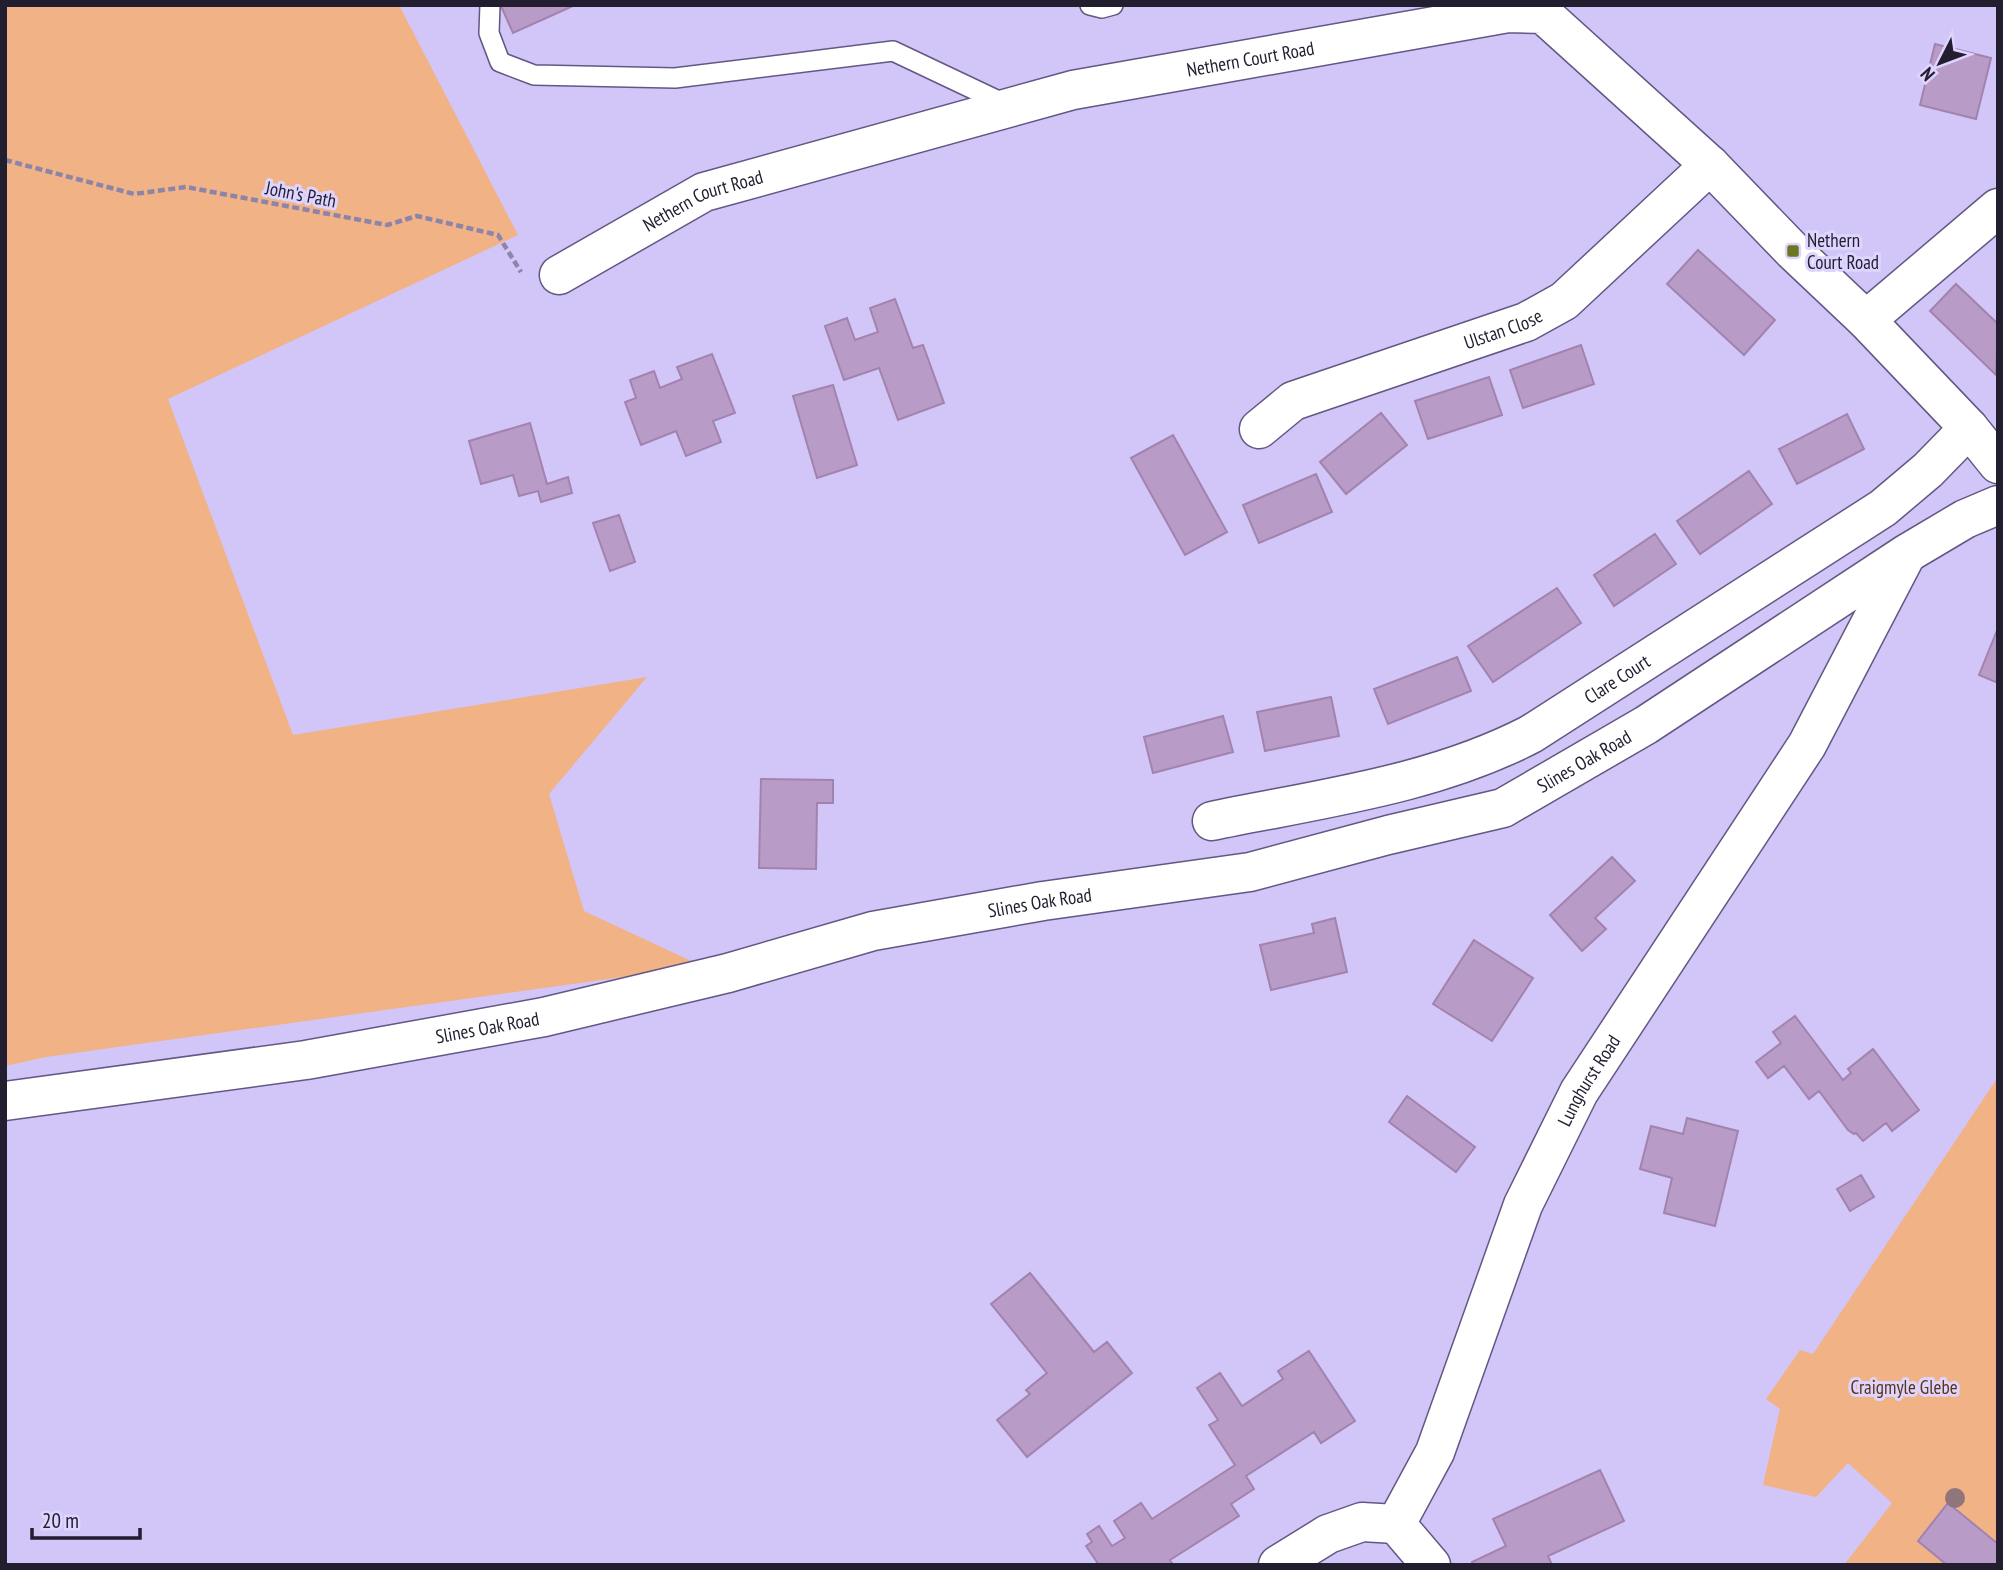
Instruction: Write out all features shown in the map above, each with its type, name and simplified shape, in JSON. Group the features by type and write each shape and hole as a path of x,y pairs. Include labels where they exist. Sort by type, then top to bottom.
{"street":[{"name":"Nethern Court Road","path":"559,275 704,192 1073,90 1475,12 1544,14 1710,165 1793,251 1866,320 1969,428 1998,464"},
{"name":"Ulstan Close","path":"1259,429 1293,401 1526,322 1546,312 1564,301 1710,165"},
{"path":"1866,320 1998,208"},
{"name":"Clare Court","path":"1212,821 1457,766 1496,752 1531,734 1883,508 1928,470 1969,428"},
{"name":"Slines Oak Road","path":"5,1101 306,1060 544,1017 728,973 873,931 1043,901 1250,872 1503,808 1646,724 1906,554 1965,519 1998,505"},
{"name":"Lunghurst Road","path":"1396,1524 1435,1452 1523,1205 1579,1093 1807,745 1906,554"},
{"path":"1278,1565 1328,1534 1362,1522 1396,1524 1431,1565"}],"lane":[{"path":"490,5 489,33 499,62 534,75 675,78 893,51 1011,107"},
{"path":"1090,5 1102,8 1113,5"}],"path":[{"name":"John's Path","path":"5,160 134,194 186,187 387,225 417,216 498,235 530,290 559,275"}],"green space":[{"path":"5,5 399,5 518,235 168,399 293,735 647,677 549,794 584,911 702,966 46,1057 5,1066"},
{"name":"Craigmyle Glebe","path":"1998,1077 1998,1565 1844,1565 1892,1503 1848,1463 1816,1497 1763,1485 1780,1409 1766,1399 1800,1350 1813,1354"}],"building":[{"path":"575,5 513,33 501,6"},
{"path":"1935,44 1991,58 1976,119 1920,105"},
{"path":"1698,250 1775,320 1744,355 1667,284"},
{"path":"1956,284 1998,324 1996,375 1930,311"},
{"path":"895,299 913,348 923,345 944,403 898,420 879,368 844,380 825,326 847,318 855,340 878,332 870,308"},
{"path":"1581,345 1594,384 1523,408 1510,370"},
{"path":"712,354 735,413 713,421 721,442 686,456 676,431 641,445 625,402 636,398 630,380 654,371 660,388 682,379 677,367"},
{"path":"1489,377 1502,415 1428,439 1415,401"},
{"path":"833,385 857,465 817,478 793,396"},
{"path":"1381,413 1407,445 1346,494 1320,462"},
{"path":"1847,414 1864,449 1797,484 1779,449"},
{"path":"530,423 547,484 568,477 572,493 541,502 538,491 519,496 513,475 481,484 469,441"},
{"path":"1173,435 1227,532 1185,555 1131,458"},
{"path":"1749,471 1772,504 1700,554 1677,521"},
{"path":"1316,474 1332,512 1259,543 1243,505"},
{"path":"619,515 635,562 610,571 593,523"},
{"path":"1655,534 1676,564 1614,606 1594,575"},
{"path":"1557,588 1581,623 1493,682 1468,646"},
{"path":"1998,628 1998,683 1979,675"},
{"path":"1457,657 1471,691 1388,724 1374,689"},
{"path":"1331,697 1339,736 1265,751 1257,712"},
{"path":"1223,716 1233,752 1153,773 1144,737"},
{"path":"761,779 833,780 833,803 817,803 816,869 759,868"},
{"path":"1612,857 1635,881 1595,918 1606,929 1582,951 1550,915"},
{"path":"1335,918 1347,972 1271,990 1260,945 1314,933 1312,924"},
{"path":"1474,940 1533,978 1492,1041 1433,1004"},
{"path":"1795,1016 1843,1080 1851,1073 1848,1069 1873,1049 1919,1110 1892,1131 1886,1123 1863,1141 1856,1133 1848,1130 1819,1091 1809,1099 1784,1066 1768,1078 1756,1062 1781,1043 1773,1032"},
{"path":"1407,1096 1475,1147 1456,1172 1389,1122"},
{"path":"1687,1118 1738,1131 1715,1226 1664,1213 1672,1178 1640,1169 1651,1126 1683,1134"},
{"path":"1861,1175 1874,1197 1850,1211 1837,1189"},
{"path":"1030,1273 1094,1352 1107,1342 1132,1373 1027,1457 997,1420 1030,1394 1026,1390 1047,1373 991,1304"},
{"path":"1309,1351 1355,1421 1321,1443 1314,1432 1246,1476 1254,1489 1231,1504 1239,1516 1170,1560 1173,1565 1099,1565 1086,1546 1092,1542 1087,1534 1099,1526 1112,1546 1125,1538 1114,1521 1141,1503 1152,1519 1235,1465 1209,1425 1218,1420 1197,1388 1220,1373 1242,1406 1283,1379 1278,1371"},
{"path":"1600,1470 1624,1521 1548,1556 1552,1565 1473,1565 1472,1562 1506,1546 1493,1519"},
{"path":"1948,1503 1998,1544 1998,1565 1947,1565 1918,1541"}],"place":[{"name":"Nethern Court Road","path":"1793,251"}]}
